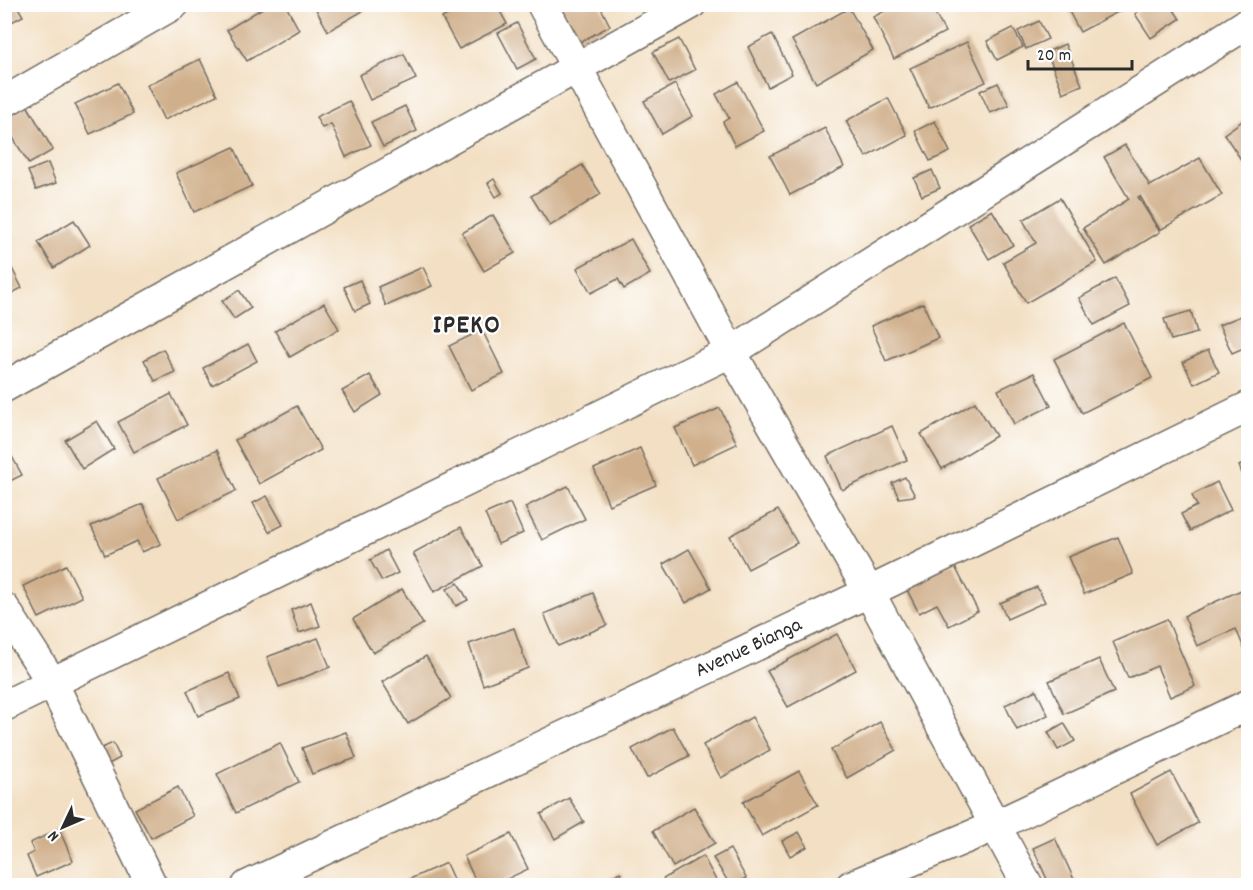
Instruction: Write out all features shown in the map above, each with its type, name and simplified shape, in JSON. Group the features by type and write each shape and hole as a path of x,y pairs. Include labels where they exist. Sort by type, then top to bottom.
{"street":[{"path":"4,102 174,4"},
{"path":"542,4 731,352 869,592 1028,885"},
{"path":"4,387 578,70 691,4"},
{"path":"4,706 731,352 1248,23"},
{"name":"Avenue Bianga","path":"247,885 869,592 1248,407"},
{"path":"4,608 53,684 152,885"},
{"path":"851,885 997,825 1248,705"}],"building":[{"path":"4,4 16,4 23,16 4,26"},
{"path":"269,4 285,4 299,30 247,61 227,30"},
{"path":"313,4 375,4 328,31"},
{"path":"467,4 496,4 507,24 459,49 442,18"},
{"path":"560,4 599,4 610,26 580,42"},
{"path":"898,4 930,4 945,32 894,59 873,17"},
{"path":"1065,4 1125,4 1127,7 1080,32"},
{"path":"1148,4 1170,4 1180,19 1151,38 1135,14"},
{"path":"849,8 873,50 816,83 792,40"},
{"path":"1039,21 1048,39 1026,49 1018,31"},
{"path":"517,23 536,59 517,69 498,33"},
{"path":"1013,28 1023,47 997,60 987,41"},
{"path":"772,34 792,74 768,87 748,47"},
{"path":"679,39 695,70 669,83 653,52"},
{"path":"967,42 986,82 929,108 910,68"},
{"path":"1065,44 1082,85 1063,93 1047,52"},
{"path":"404,54 416,79 370,100 359,75"},
{"path":"200,59 217,95 164,120 147,85"},
{"path":"738,82 764,131 735,146 723,122 729,118 716,94"},
{"path":"118,83 133,114 90,134 75,104"},
{"path":"998,83 1009,105 990,113 980,91"},
{"path":"675,84 693,116 662,134 644,101"},
{"path":"888,98 907,135 866,157 846,121"},
{"path":"349,101 371,145 346,157 331,124 322,128 316,117"},
{"path":"27,105 53,150 29,164 4,123 4,118"},
{"path":"405,106 417,131 383,147 371,122"},
{"path":"1248,117 1248,166 1246,167 1224,134"},
{"path":"935,121 950,152 930,161 915,131"},
{"path":"825,128 844,167 790,195 770,156"},
{"path":"1125,145 1150,186 1200,158 1222,195 1160,230 1140,196 1138,197 1160,232 1106,265 1083,228 1129,199 1104,157"},
{"path":"234,147 252,186 194,212 176,173"},
{"path":"48,163 56,183 36,190 28,171"},
{"path":"582,165 601,194 550,226 531,196"},
{"path":"932,170 940,188 922,196 914,178"},
{"path":"494,179 502,193 496,197 488,183"},
{"path":"1060,198 1097,262 1026,303 1003,262 1036,243 1023,220"},
{"path":"992,210 1013,245 989,259 968,224"},
{"path":"493,215 515,253 484,271 462,233"},
{"path":"74,220 90,245 54,268 38,242"},
{"path":"631,239 650,274 624,289 618,279 591,293 577,268"},
{"path":"4,253 22,288 4,297"},
{"path":"423,267 432,286 386,306 378,287"},
{"path":"1115,278 1130,306 1094,325 1079,298"},
{"path":"360,280 370,304 355,311 344,287"},
{"path":"239,290 251,308 234,319 222,301"},
{"path":"324,303 339,329 290,357 275,331"},
{"path":"923,303 938,338 886,361 871,326"},
{"path":"1191,311 1197,333 1171,340 1164,319"},
{"path":"1248,313 1248,346 1232,353 1219,325"},
{"path":"1124,323 1152,378 1082,413 1054,359"},
{"path":"482,330 504,374 471,390 449,346"},
{"path":"248,344 257,361 212,385 203,368"},
{"path":"163,349 175,372 155,381 144,360"},
{"path":"1208,350 1219,372 1194,384 1183,362"},
{"path":"1034,373 1051,406 1014,424 998,390"},
{"path":"370,375 382,395 355,412 342,391"},
{"path":"171,394 187,425 134,452 118,422"},
{"path":"975,402 996,436 942,469 921,434"},
{"path":"297,406 321,450 259,484 235,440"},
{"path":"720,408 737,444 692,465 675,428"},
{"path":"97,421 114,449 82,469 65,440"},
{"path":"892,426 907,460 842,490 827,456"},
{"path":"4,442 22,475 4,484"},
{"path":"640,448 656,485 609,505 594,469"},
{"path":"217,450 236,491 178,519 158,478"},
{"path":"1248,462 1248,488 1239,466"},
{"path":"905,477 915,496 899,498 892,483"},
{"path":"1217,482 1231,510 1190,531 1181,514 1197,506 1192,495"},
{"path":"568,486 585,519 542,540 525,507"},
{"path":"267,496 283,525 269,532 253,503"},
{"path":"510,503 523,533 498,544 485,514"},
{"path":"143,504 161,544 142,552 137,541 105,555 91,526"},
{"path":"778,510 797,543 748,569 730,536"},
{"path":"461,527 483,566 434,592 413,553"},
{"path":"1118,537 1133,574 1084,594 1068,557"},
{"path":"689,549 711,588 686,603 663,564"},
{"path":"386,550 398,573 382,581 370,560"},
{"path":"953,563 978,611 949,626 937,604 919,613 906,588"},
{"path":"66,565 82,597 39,618 23,586"},
{"path":"458,583 468,600 456,606 447,589"},
{"path":"1037,587 1045,602 1007,619 1000,603"},
{"path":"1248,587 1248,658 1236,629 1197,646 1184,616"},
{"path":"402,589 423,624 373,653 353,619"},
{"path":"593,593 607,625 558,646 544,614"},
{"path":"311,602 320,626 299,633 291,610"},
{"path":"1167,619 1195,686 1170,697 1157,666 1128,678 1113,642"},
{"path":"514,628 528,668 483,685 469,644"},
{"path":"837,634 856,670 788,707 767,671"},
{"path":"318,638 330,667 279,687 267,657"},
{"path":"426,656 451,698 408,724 382,682"},
{"path":"1099,659 1114,692 1064,714 1049,681"},
{"path":"229,673 240,699 198,716 187,691"},
{"path":"1036,690 1048,715 1017,730 1005,705"},
{"path":"752,717 770,750 721,778 703,745"},
{"path":"880,722 896,750 847,778 831,750"},
{"path":"1064,723 1075,741 1058,750 1048,732"},
{"path":"673,727 689,756 647,778 632,749"},
{"path":"346,732 356,758 312,774 302,748"},
{"path":"113,743 120,758 105,766 97,750"},
{"path":"280,743 299,782 236,813 217,774"},
{"path":"799,771 818,805 762,836 743,802"},
{"path":"1171,772 1198,823 1157,845 1130,794"},
{"path":"178,787 193,816 151,838 135,809"},
{"path":"569,798 584,822 555,839 541,814"},
{"path":"694,807 715,843 673,867 653,831"},
{"path":"59,829 73,861 36,877 27,856 34,852 30,843"},
{"path":"799,832 807,847 790,856 782,841"},
{"path":"511,834 528,869 492,886 478,886 464,856"},
{"path":"1055,838 1077,886 1050,886 1033,848"},
{"path":"730,849 746,878 731,886 713,858"},
{"path":"703,856 719,886 666,886 663,879"},
{"path":"446,863 456,886 394,886"},
{"path":"620,872 627,886 596,886"}],"district":[{"name":"IPEKO","path":"467,326"}]}
